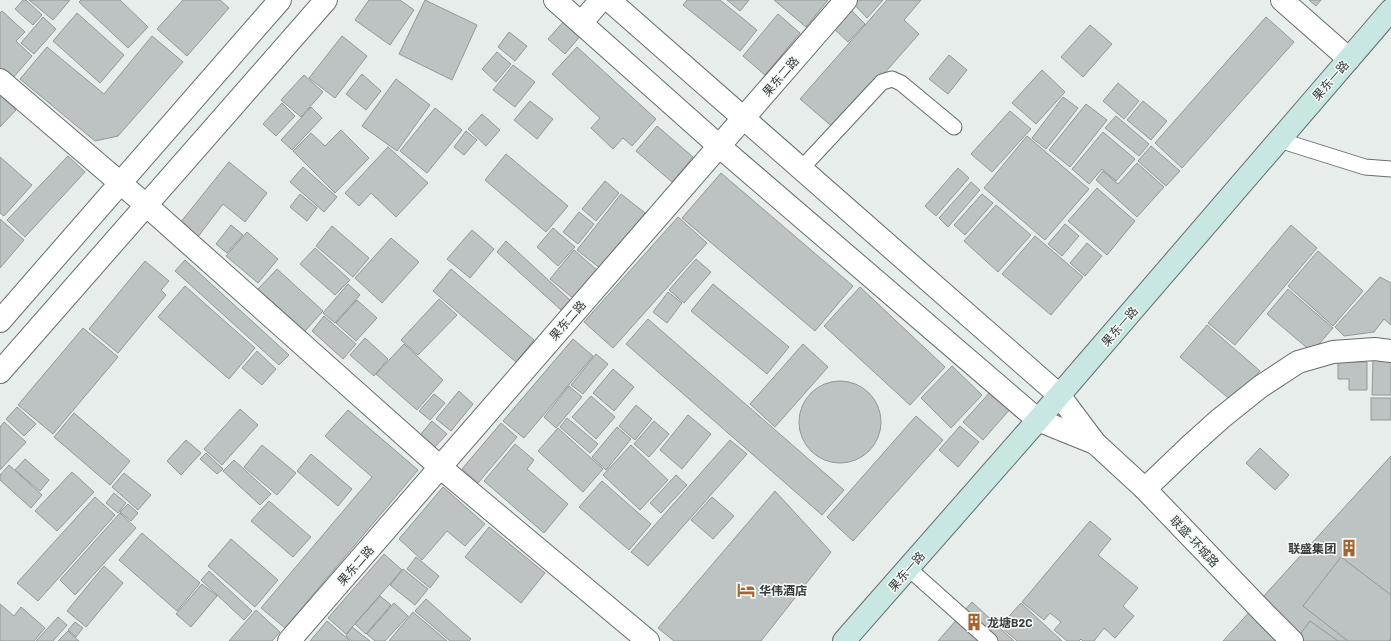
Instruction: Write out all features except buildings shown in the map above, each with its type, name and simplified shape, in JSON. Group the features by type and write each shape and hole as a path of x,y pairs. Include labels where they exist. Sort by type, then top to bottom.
{"main road":[{"name":"果东一路","path":"844,641 1038,420 1391,10"}],"street":[{"path":"0,321 280,0"},
{"path":"0,372 326,0"},
{"path":"555,0 719,146 1038,420 1095,443"},
{"path":"581,23 601,0"},
{"path":"609,0 1059,395 1095,443"},
{"name":"果东二路","path":"289,641 846,0"},
{"path":"1282,0 1348,59"},
{"path":"214,75 241,97"},
{"path":"0,80 121,183 440,467 648,641"},
{"path":"860,267 882,240"},
{"path":"1146,489 1190,446 1220,420 1260,387 1298,362 1333,352 1375,349 1391,351"},
{"name":"联盛-环城路","path":"1095,443 1146,489 1292,641"}],"lane":[{"path":"801,169 882,82 892,78 901,83 954,127"},
{"path":"1279,140 1365,167 1391,169"},
{"path":"908,568 990,641"}],"place":[{"name":"联盛集团","path":"1349,548"},
{"name":"华伟酒店","path":"746,590"},
{"name":"龙塘B2C","path":"974,622"}]}
